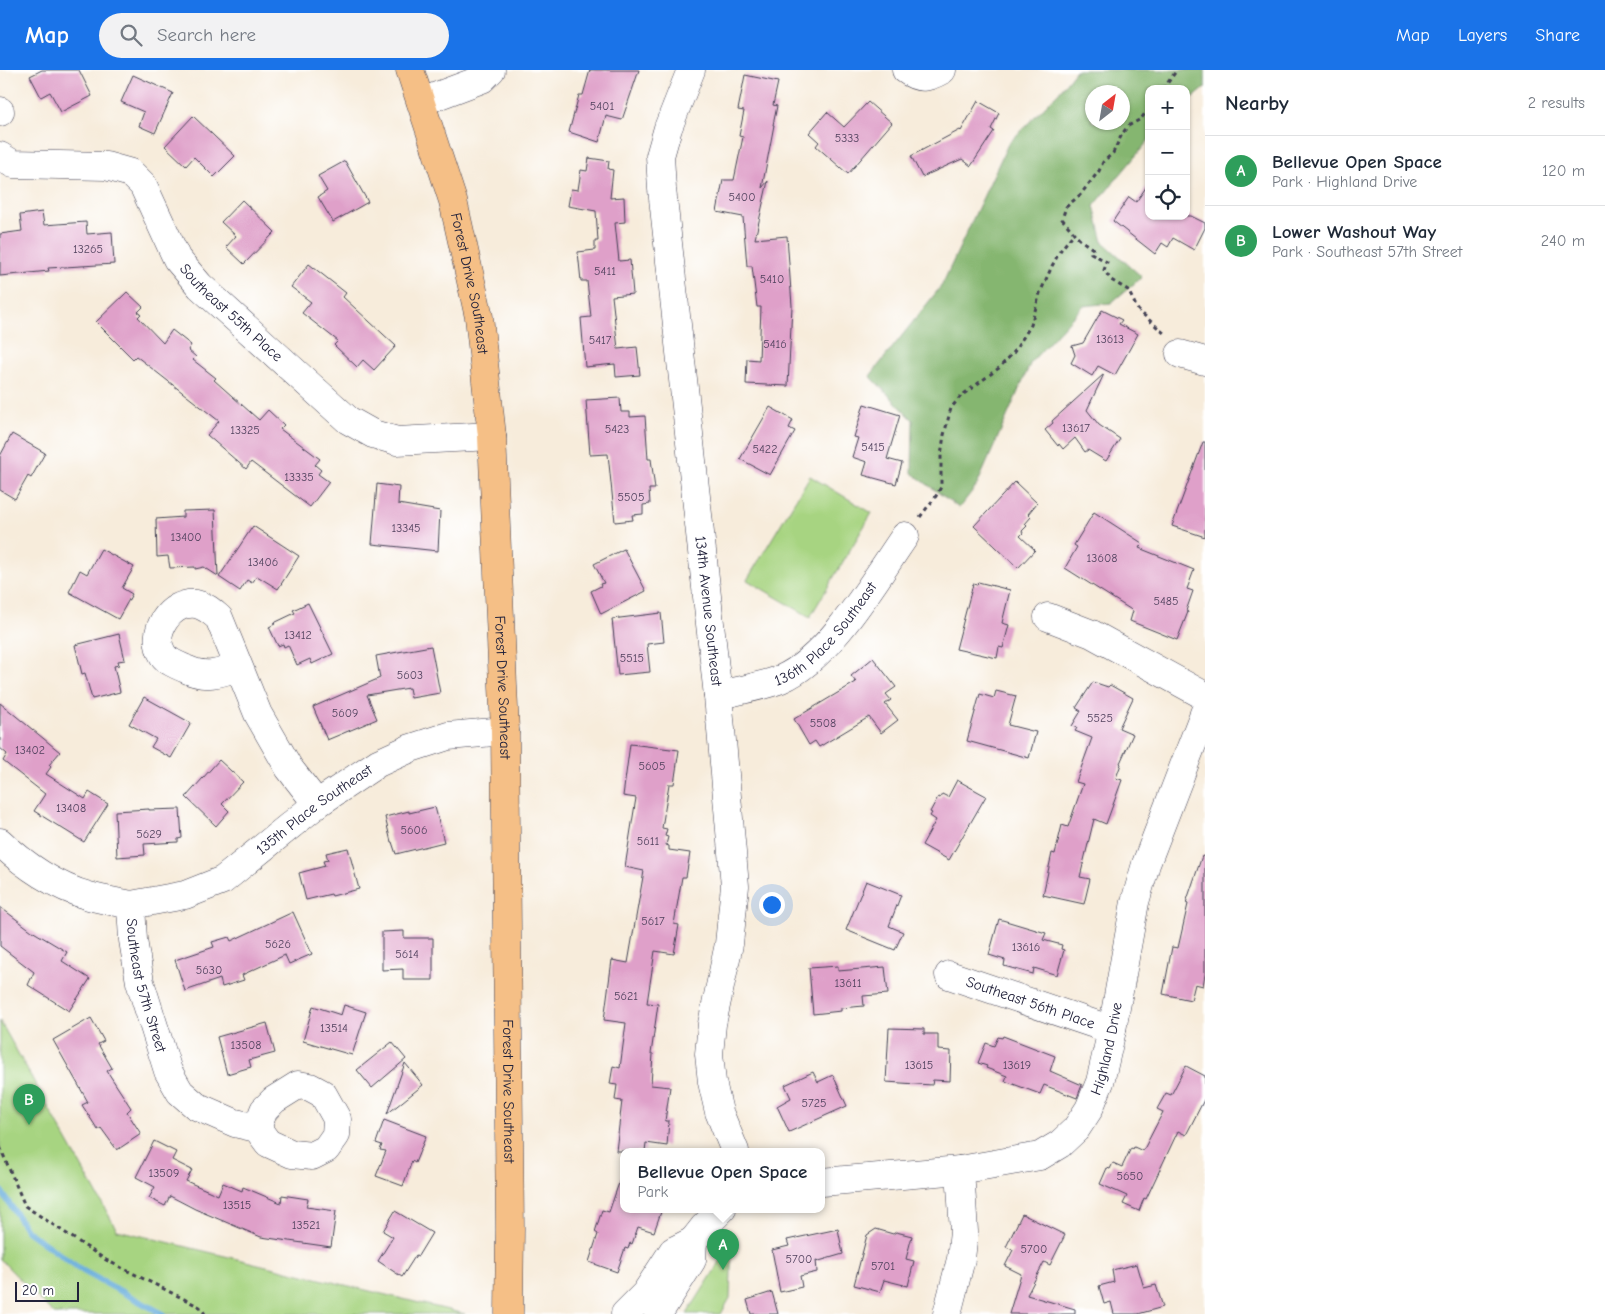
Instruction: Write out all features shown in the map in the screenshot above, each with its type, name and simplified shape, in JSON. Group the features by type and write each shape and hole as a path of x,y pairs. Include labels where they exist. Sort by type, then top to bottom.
{"main road":[{"name":"Forest Drive Southeast","path":"410,70 454,201 479,317 492,436 504,731 510,1229 509,1314"}],"street":[{"path":"421,102 482,79 491,70"},
{"name":"134th Avenue Southeast","path":"691,70 668,128 660,156 662,190 718,696 735,886 729,944 712,1024 710,1054 712,1082 720,1112 734,1148"},
{"path":"906,70 913,76 930,77 942,70"},
{"name":"Southeast 55th Place","path":"0,156 13,164 106,166 131,173 143,186 178,259 200,286 348,420 373,434 397,441 492,436"},
{"name":"136th Place Southeast","path":"718,696 780,679 801,667 840,630 905,536"},
{"path":"1048,617 1092,634 1205,696"},
{"path":"238,666 258,714 273,742 289,768 318,804"},
{"name":"Highland Drive","path":"825,1182 960,1170 1040,1156 1060,1144 1076,1129 1089,1109 1100,1082 1112,1030 1135,902 1146,864 1205,711"},
{"name":"135th Place Southeast","path":"131,905 185,895 222,880 318,804 378,763 410,748 448,736 504,731"},
{"name":"Southeast 57th Street","path":"0,842 32,868 64,887 88,896 131,905 140,982 168,1071 180,1092 196,1106 234,1124 257,1128"},
{"name":"Southeast 56th Place","path":"949,975 1112,1030"},
{"path":"947,1314 960,1259 964,1232 960,1170"},
{"path":"658,1314 692,1260 694,1242 704,1227 718,1213"},
{"path":"625,1314 645,1294 673,1251 694,1242"}],"path":[{"path":"1166,85 1177,70"},
{"path":"1145,114 1141,119 1128,126 1113,153 1104,162 1080,195 1064,211 1062,219 1079,239 1093,249 1091,253 1107,262 1104,270 1108,278 1128,290 1138,310 1192,358"},
{"path":"905,536 934,499 940,487 941,455 946,420 951,408 961,396 999,368 1014,352 1031,325 1040,293 1052,266 1060,251 1074,233"},
{"path":"0,1147 25,1206 106,1260 200,1308 205,1314"}],"green space":[{"path":"1076,70 1205,70 1205,88 1190,101 1190,85 1145,85 1145,145 1094,206 1103,242 1142,277 1111,303 1083,306 1031,362 977,485 959,508 912,473 913,420 870,376 942,285 1008,144 1059,92"},
{"path":"810,476 872,513 810,617 747,580"},
{"path":"0,1021 117,1230 465,1314 54,1314 0,1259"},
{"path":"732,1243 730,1298 721,1314 687,1314"}],"building":[{"path":"42,70 79,70 92,96 61,112 50,92 41,97 30,76"},
{"path":"590,70 639,70 622,120 606,116 599,142 569,132 579,95 583,95"},
{"path":"133,75 173,93 155,133 139,126 144,112 121,102"},
{"path":"745,75 778,82 773,105 777,106 762,188 768,181 755,239 787,236 792,306 788,386 746,384 747,359 759,360 761,307 757,307 752,266 747,266 743,217 717,212 723,180 734,180 743,137 739,136 744,111 738,110"},
{"path":"978,101 999,113 991,129 994,131 971,166 962,159 922,177 911,156 961,131"},
{"path":"868,102 892,123 848,174 816,146 819,142 809,133 827,112 844,127"},
{"path":"193,116 235,156 214,177 194,157 186,166 165,146"},
{"path":"589,158 609,161 608,169 613,170 610,198 624,197 625,222 615,223 619,261 630,260 633,294 612,296 618,349 637,347 640,375 616,377 615,364 585,367 581,318 591,317 587,281 581,281 578,252 595,250 595,241 598,241 596,211 568,206 571,189 578,190 581,170 587,171"},
{"path":"345,161 368,202 333,222 318,197 327,191 318,176"},
{"path":"1145,189 1145,220 1190,220 1191,216 1205,223 1205,228 1194,250 1173,238 1168,247 1162,243 1155,254 1113,221 1129,197 1136,202"},
{"path":"242,200 275,232 244,264 226,247 236,236 221,222"},
{"path":"42,212 44,225 86,222 87,234 112,232 114,264 48,268 49,271 0,276 0,234 22,231 20,215"},
{"path":"309,264 346,293 343,297 396,346 374,370 363,360 357,367 334,345 338,341 302,313 311,302 291,287"},
{"path":"127,292 143,307 138,312 141,314 138,317 163,343 172,330 191,345 188,350 196,357 193,360 216,378 214,380 259,420 268,410 284,425 280,429 320,459 315,465 321,470 318,474 329,482 310,507 251,462 246,469 207,435 219,421 136,356 133,359 96,322"},
{"path":"1102,310 1122,320 1119,324 1138,334 1115,375 1098,366 1092,376 1071,363 1075,355 1072,346 1083,343"},
{"path":"1104,374 1087,410 1099,425 1120,439 1106,461 1088,450 1085,452 1075,438 1063,449 1059,444 1058,446 1045,430 1053,423 1052,421"},
{"path":"620,398 621,412 630,412 630,417 645,416 648,459 651,459 655,489 649,489 650,504 643,505 643,514 632,515 633,520 615,522 608,454 590,455 586,400"},
{"path":"864,404 900,415 887,459 902,463 896,484 863,475 867,462 852,457 858,438 854,437"},
{"path":"770,407 793,420 789,428 795,431 770,475 740,459"},
{"path":"12,434 45,453 31,478 28,476 15,499 0,490 0,456"},
{"path":"1203,442 1205,442 1205,537 1172,526"},
{"path":"1015,482 1037,503 1028,514 1031,517 1025,524 1027,526 1020,536 1035,550 1018,568 974,526"},
{"path":"377,484 399,487 398,504 440,511 438,551 372,544"},
{"path":"215,510 218,576 204,567 195,569 195,567 170,568 168,556 157,557 156,519 183,517 183,511"},
{"path":"1094,512 1142,543 1139,548 1194,570 1187,589 1193,591 1186,611 1188,612 1177,640 1130,621 1133,611 1065,568 1077,547 1074,545"},
{"path":"253,526 299,556 278,589 257,576 252,583 247,580 240,591 219,577"},
{"path":"101,549 134,567 122,588 132,594 118,619 69,592 80,570 87,574"},
{"path":"624,549 646,591 601,614 591,591 604,583 594,564"},
{"path":"978,582 1010,590 1002,623 1009,625 1003,648 999,647 997,658 956,649 973,584 977,585"},
{"path":"308,603 333,654 312,664 310,659 297,665 288,645 284,647 283,644 278,646 269,627 295,613 293,610"},
{"path":"661,613 664,642 647,644 650,672 618,675 612,619"},
{"path":"119,634 125,660 118,661 119,665 114,666 120,692 92,699 85,673 82,674 75,645"},
{"path":"431,646 440,693 411,698 409,688 367,695 377,719 327,740 313,707 380,678 376,656"},
{"path":"873,658 896,687 886,694 891,700 885,704 898,720 881,733 869,717 819,747 815,741 809,745 794,719 856,682 851,676"},
{"path":"1093,682 1108,687 1110,685 1133,698 1119,728 1133,734 1120,763 1116,778 1122,780 1106,824 1094,819 1080,877 1090,879 1084,904 1043,895 1052,853 1055,854 1062,825 1068,827 1083,784 1076,782 1092,738 1075,731 1077,728 1072,726 1081,711 1076,708"},
{"path":"996,691 1016,696 1008,725 1036,732 1029,758 967,741 980,694 994,698"},
{"path":"144,697 191,723 171,758 151,747 156,739 129,724"},
{"path":"0,703 60,752 49,765 51,767 46,774 85,799 89,792 108,804 84,842 34,811 45,794 3,761 7,754 0,748"},
{"path":"630,744 679,750 674,784 669,784 662,828 667,829 665,836 668,837 666,845 669,846 669,850 690,853 686,877 682,877 674,924 679,925 674,954 655,951 647,1003 658,1004 651,1054 653,1054 651,1085 670,1087 665,1121 669,1121 667,1146 646,1143 645,1148 620,1148 620,1151 616,1151 622,1101 615,1100 617,1085 610,1084 613,1066 620,1068 626,1023 604,1020 612,960 628,963 644,871 625,867 636,798 623,796"},
{"path":"219,760 243,782 222,804 229,811 216,826 186,797"},
{"path":"957,780 986,796 949,860 922,845 936,820 930,816 932,813 930,812 938,797 940,798 942,794 948,797"},
{"path":"435,807 444,842 396,854 385,817"},
{"path":"180,809 182,838 178,839 178,842 144,844 145,855 117,857 115,811"},
{"path":"348,848 359,889 306,900 299,873 325,866 323,861 328,860 326,853"},
{"path":"1202,856 1205,857 1205,974 1203,986 1195,984 1191,1000 1163,994 1172,947 1178,948 1188,904 1186,903"},
{"path":"866,881 901,895 889,926 903,932 895,950 846,930"},
{"path":"0,907 32,931 67,952 62,961 90,979 69,1011 28,985 34,972 0,946"},
{"path":"293,912 312,954 289,964 285,955 242,975 244,980 222,987 220,979 185,991 175,960 214,947 212,942 229,937 231,941"},
{"path":"999,919 1046,933 1043,940 1062,945 1061,949 1064,950 1057,975 1034,968 1033,974 1004,966 1005,960 989,955"},
{"path":"404,931 404,938 433,938 433,980 403,980 403,969 382,970 382,932"},
{"path":"838,966 838,971 885,967 888,994 863,996 864,1006 841,1008 841,1011 813,1014 809,968"},
{"path":"344,1005 366,1012 352,1055 303,1041 313,1006 341,1015"},
{"path":"91,1018 104,1041 98,1044 112,1068 107,1071 131,1108 127,1112 141,1134 117,1150 101,1128 98,1130 82,1105 88,1102 53,1040"},
{"path":"267,1023 275,1053 249,1060 251,1067 227,1074 217,1037"},
{"path":"889,1028 924,1029 924,1034 938,1034 938,1050 951,1051 950,1081 933,1080 932,1085 886,1082"},
{"path":"1003,1036 1055,1056 1050,1071 1082,1085 1077,1098 1044,1085 1040,1094 1005,1081 1007,1076 978,1063 986,1043 994,1046 998,1037 1002,1038"},
{"path":"392,1042 406,1059 372,1088 357,1070"},
{"path":"405,1063 423,1085 387,1114"},
{"path":"1186,1066 1205,1076 1205,1098 1186,1135 1178,1131 1139,1211 1123,1204 1127,1196 1100,1184 1107,1168 1110,1169 1113,1163 1122,1167 1131,1148 1133,1149 1134,1147 1143,1151 1163,1112 1157,1109 1166,1093 1171,1095"},
{"path":"813,1072 818,1082 833,1075 847,1106 789,1132 777,1106 791,1098 785,1085"},
{"path":"384,1120 426,1136 415,1163 412,1161 403,1186 376,1176 386,1151 380,1150 382,1145 376,1143"},
{"path":"154,1141 176,1152 172,1160 192,1170 186,1181 218,1195 223,1183 242,1191 243,1187 281,1203 282,1195 308,1199 306,1207 336,1211 331,1247 261,1237 195,1209 170,1196 165,1206 149,1198 155,1187 136,1177"},
{"path":"620,1180 620,1213 661,1213 654,1232 638,1227 632,1244 630,1243 628,1249 625,1248 617,1272 589,1262 598,1234 595,1232 602,1210 609,1212"},
{"path":"395,1211 432,1233 402,1277 378,1261 393,1237 383,1231"},
{"path":"1022,1214 1065,1235 1050,1265 1044,1262 1027,1295 1075,1309 1075,1314 1009,1314 1021,1274 1005,1266 1013,1250 1006,1247"},
{"path":"838,1229 843,1254 819,1261 816,1260 817,1272 800,1276 802,1287 780,1292 772,1250 789,1246 787,1240"},
{"path":"876,1229 893,1234 896,1232 912,1236 906,1259 914,1261 908,1286 884,1280 880,1292 854,1285 867,1235"},
{"path":"1137,1264 1144,1288 1156,1285 1163,1307 1138,1314 1114,1314 1111,1302 1104,1304 1099,1286 1114,1282 1112,1270"},
{"path":"772,1292 778,1314 751,1314 747,1300"}],"waterway":[{"path":"0,1189 27,1231 83,1271 163,1314"}],"place":[{"name":"Lower Washout Way","path":"29,1125"},
{"name":"Bellevue Open Space","path":"723,1270"}]}
